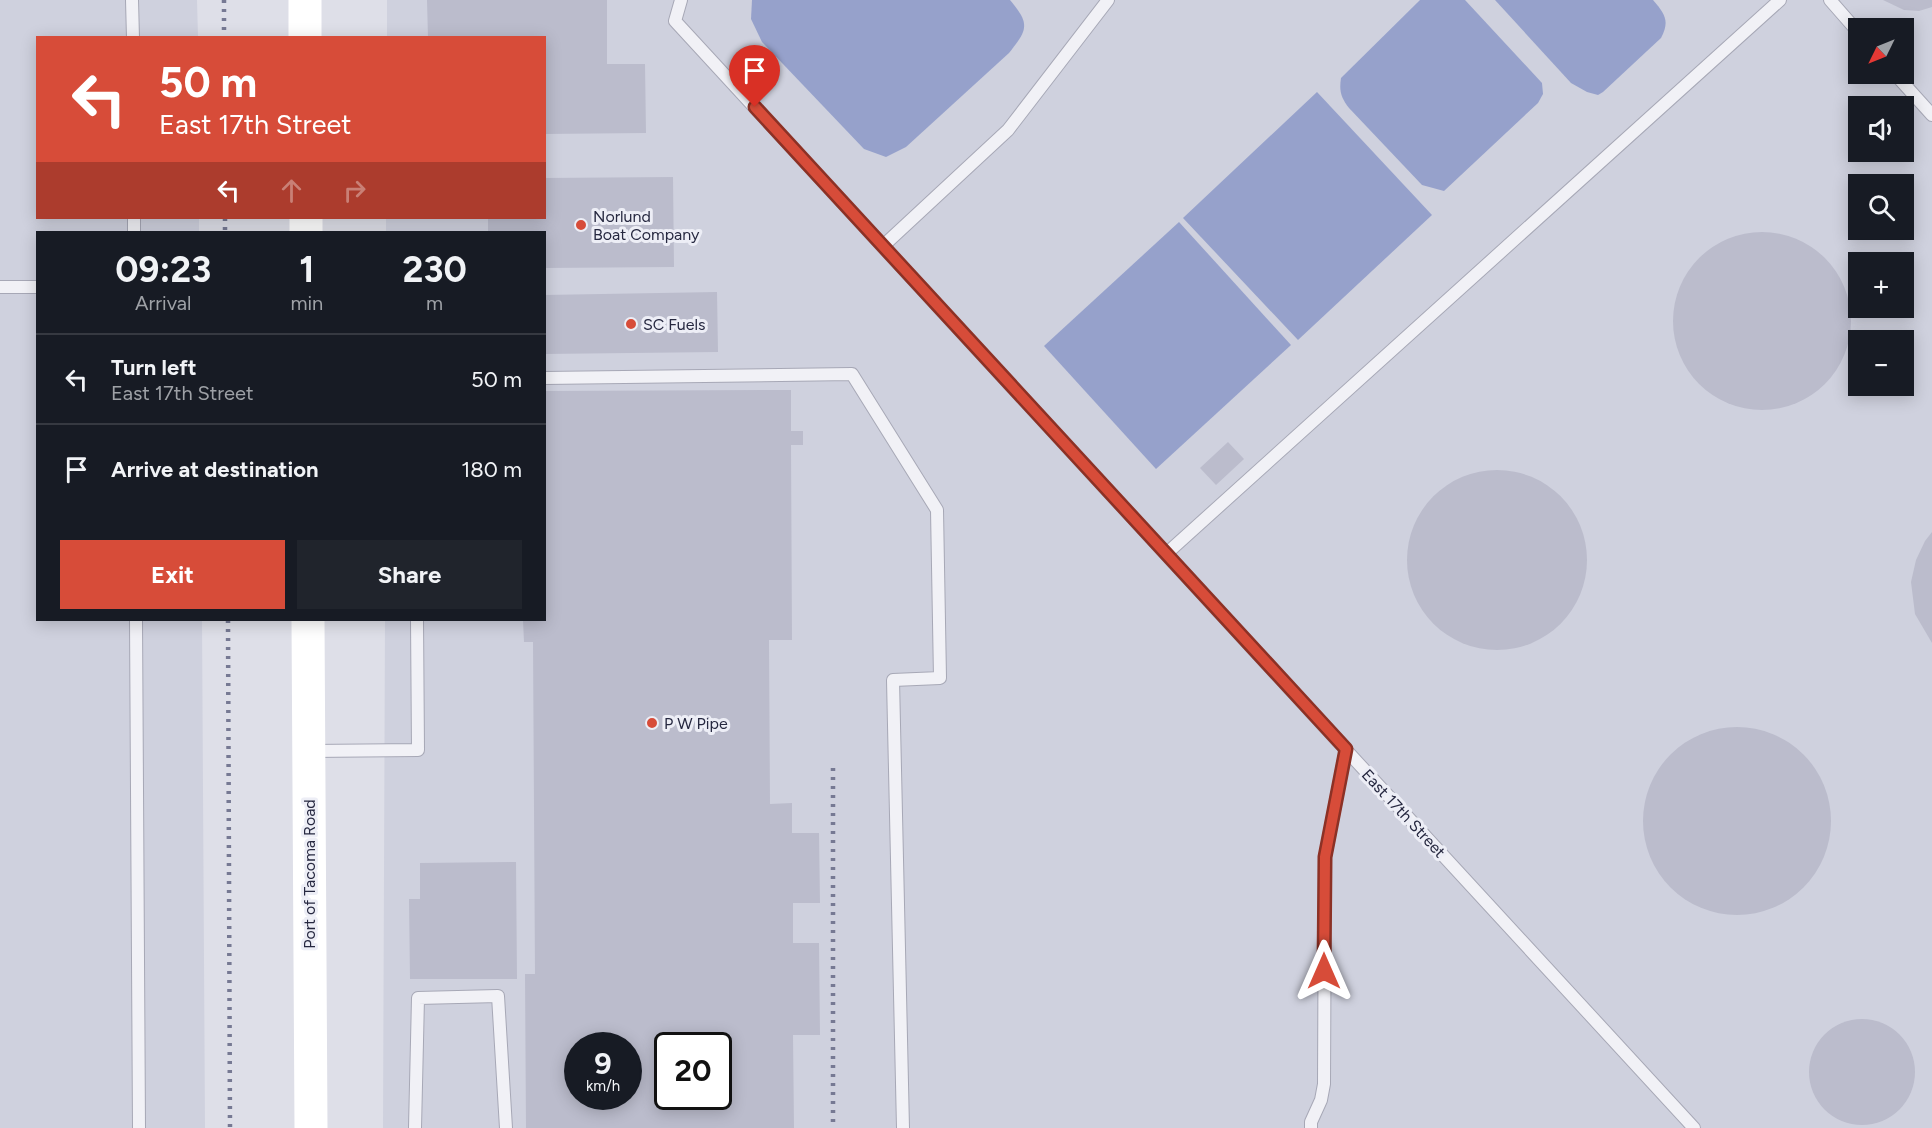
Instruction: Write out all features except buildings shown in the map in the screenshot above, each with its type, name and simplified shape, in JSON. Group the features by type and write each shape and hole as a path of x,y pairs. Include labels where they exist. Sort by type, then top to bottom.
{"main road":[{"path":"305,0 305,36"},
{"name":"Port of Tacoma Road","path":"308,621 311,1128"}],"lane":[{"path":"132,0 133,36"},
{"name":"East 17th Street","path":"681,0 675,21 1694,1128"},
{"path":"883,246 1008,130 1108,0"},
{"path":"1166,555 1780,0"},
{"path":"1830,0 1848,21"},
{"path":"1904,84 1932,115"},
{"path":"0,287 36,287"},
{"path":"546,378 852,374 938,510 940,678 893,680 903,1128"},
{"path":"136,621 139,1128"},
{"path":"309,751 418,750 417,621"},
{"path":"1311,1128 1324,1084 1325,857 1346,749"},
{"path":"415,1128 418,998 498,996 506,1128"}],"shaded area":[{"path":"0,0 197,0 198,36 36,36 36,219 199,219 199,231 36,231 36,621 202,621 205,1128 0,1128"},
{"path":"387,0 1932,0 1932,1128 383,1128 385,621 546,621 546,231 386,231 386,219 546,219 546,36 387,36"}],"water":[{"path":"752,0 1010,0 1021,15 1024,26 1020,38 1009,53 906,147 886,157 864,149 762,42 751,19"},
{"path":"1420,0 1465,0 1542,83 1543,94 1538,103 1444,191 1422,185 1349,108 1342,98 1341,91 1341,78"},
{"path":"1495,0 1653,0 1666,22 1661,38 1598,95 1571,83"},
{"path":"1317,92 1432,215 1298,340 1183,218"},
{"path":"1179,222 1291,345 1156,469 1044,346"}],"railway":[{"path":"224,0 224,36"},
{"path":"225,219 225,231"},
{"path":"228,621 230,1128"},
{"path":"833,768 833,1128"}],"place":[{"name":"Norlund Boat Company","path":"581,225"},
{"name":"SC Fuels","path":"631,324"},
{"name":"P W Pipe","path":"652,723"}],"route":[{"path":"755,107 1346,749 1325,857 1324,971"}]}
